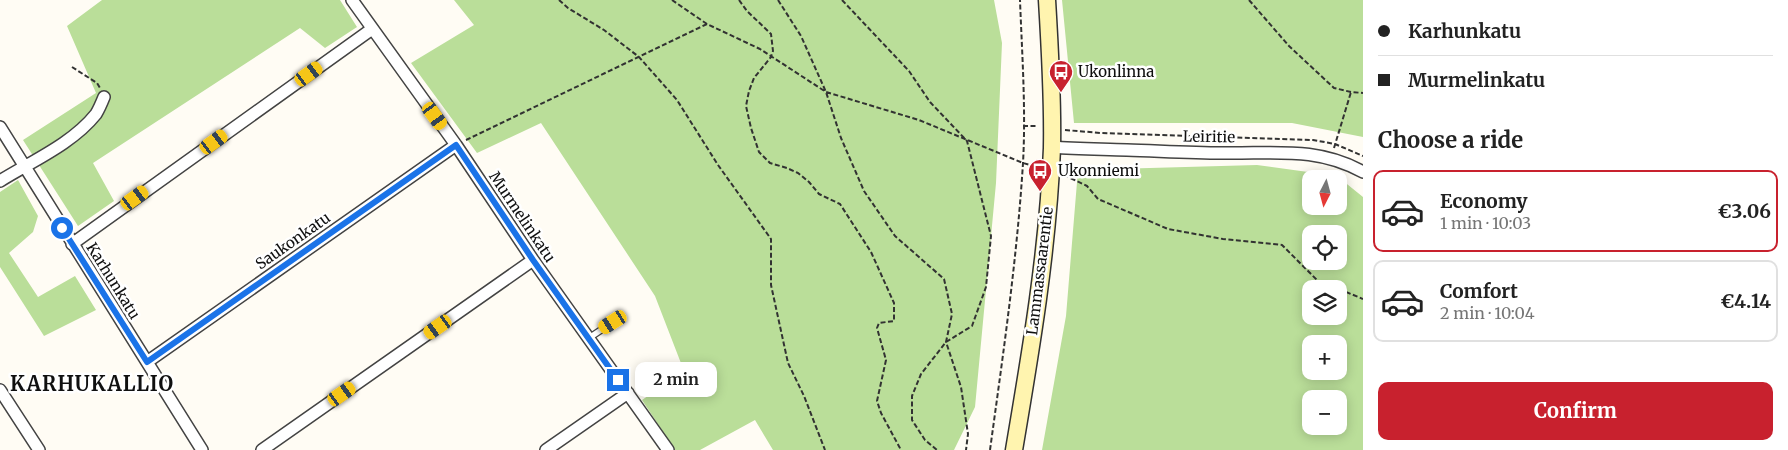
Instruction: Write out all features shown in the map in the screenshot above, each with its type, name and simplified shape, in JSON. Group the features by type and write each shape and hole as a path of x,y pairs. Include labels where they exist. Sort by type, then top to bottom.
{"street":[{"name":"Murmelinkatu","path":"352,0 456,145 533,260 668,450"},
{"name":"Lammassaarentie","path":"1014,450 1044,251 1052,147 1052,73 1047,0"},
{"path":"72,244 372,29"},
{"path":"0,180 60,145 96,113 104,97"},
{"name":"Karhunkatu","path":"0,127 202,450"},
{"name":"Saukonkatu","path":"147,362 456,145"},
{"name":"Leiritie","path":"1052,147 1080,150 1223,153 1298,152 1331,158 1363,172"},
{"path":"262,450 533,260"},
{"path":"0,390 39,450"},
{"path":"546,450 628,393"}],"lane":[{"path":"589,338 613,322"}],"path":[{"path":"559,0 604,30 639,57 677,100 718,164 771,239 771,285 788,363 804,396 825,450"},
{"path":"672,0 706,24 760,50 826,92 919,120 1022,163 1068,176 1086,186 1098,199 1168,229 1223,239 1282,245 1317,280"},
{"path":"739,0 747,11 771,34 773,51 771,57 754,78 746,106 751,128 760,152 770,163 798,173 819,194 840,204 871,252 894,303 894,321 879,323 877,328 886,360 877,401 881,413 901,450"},
{"path":"778,0 801,36 826,92 841,138 864,190 895,236 944,279 952,314 946,342 962,387 968,434 966,450"},
{"path":"842,0 909,71 930,102 967,141 991,236 986,287 972,326 946,342 921,374 912,396 912,420 925,440 936,450"},
{"path":"990,450 1008,327 1022,163 1020,0"},
{"path":"1249,0 1289,46 1334,88 1363,93"},
{"path":"456,145 706,24"},
{"path":"72,68 97,83 104,97"},
{"path":"1331,158 1351,92"},
{"path":"1023,126 1101,134 1313,140 1335,144 1363,156"},
{"path":"1347,293 1363,299"}],"green space":[{"path":"102,0 340,0 357,27 325,48 300,28 93,163 114,201 78,226 23,140 96,93 67,26"},
{"path":"454,0 994,0 1002,43 996,183 975,407 954,450 773,450 755,420 700,450 675,450 642,400 684,371 655,296 541,123 477,153 411,63 474,25"},
{"path":"1062,0 1363,0 1363,137 1292,123 1074,123"},
{"path":"1257,165 1302,171 1302,215 1348,215 1348,185 1363,197 1363,450 1042,450 1066,316 1078,170"},
{"path":"18,180 38,216 33,232 9,253 38,297 75,276 96,310 44,336 0,267 0,192"}],"place":[{"name":"Ukonlinna","path":"1061,93"},
{"name":"Ukonniemi","path":"1040,192"}],"district":[{"name":"KARHUKALLIO","path":"92,384"}],"route":[{"path":"62,228 147,362 456,145 533,260 618,380"}]}
